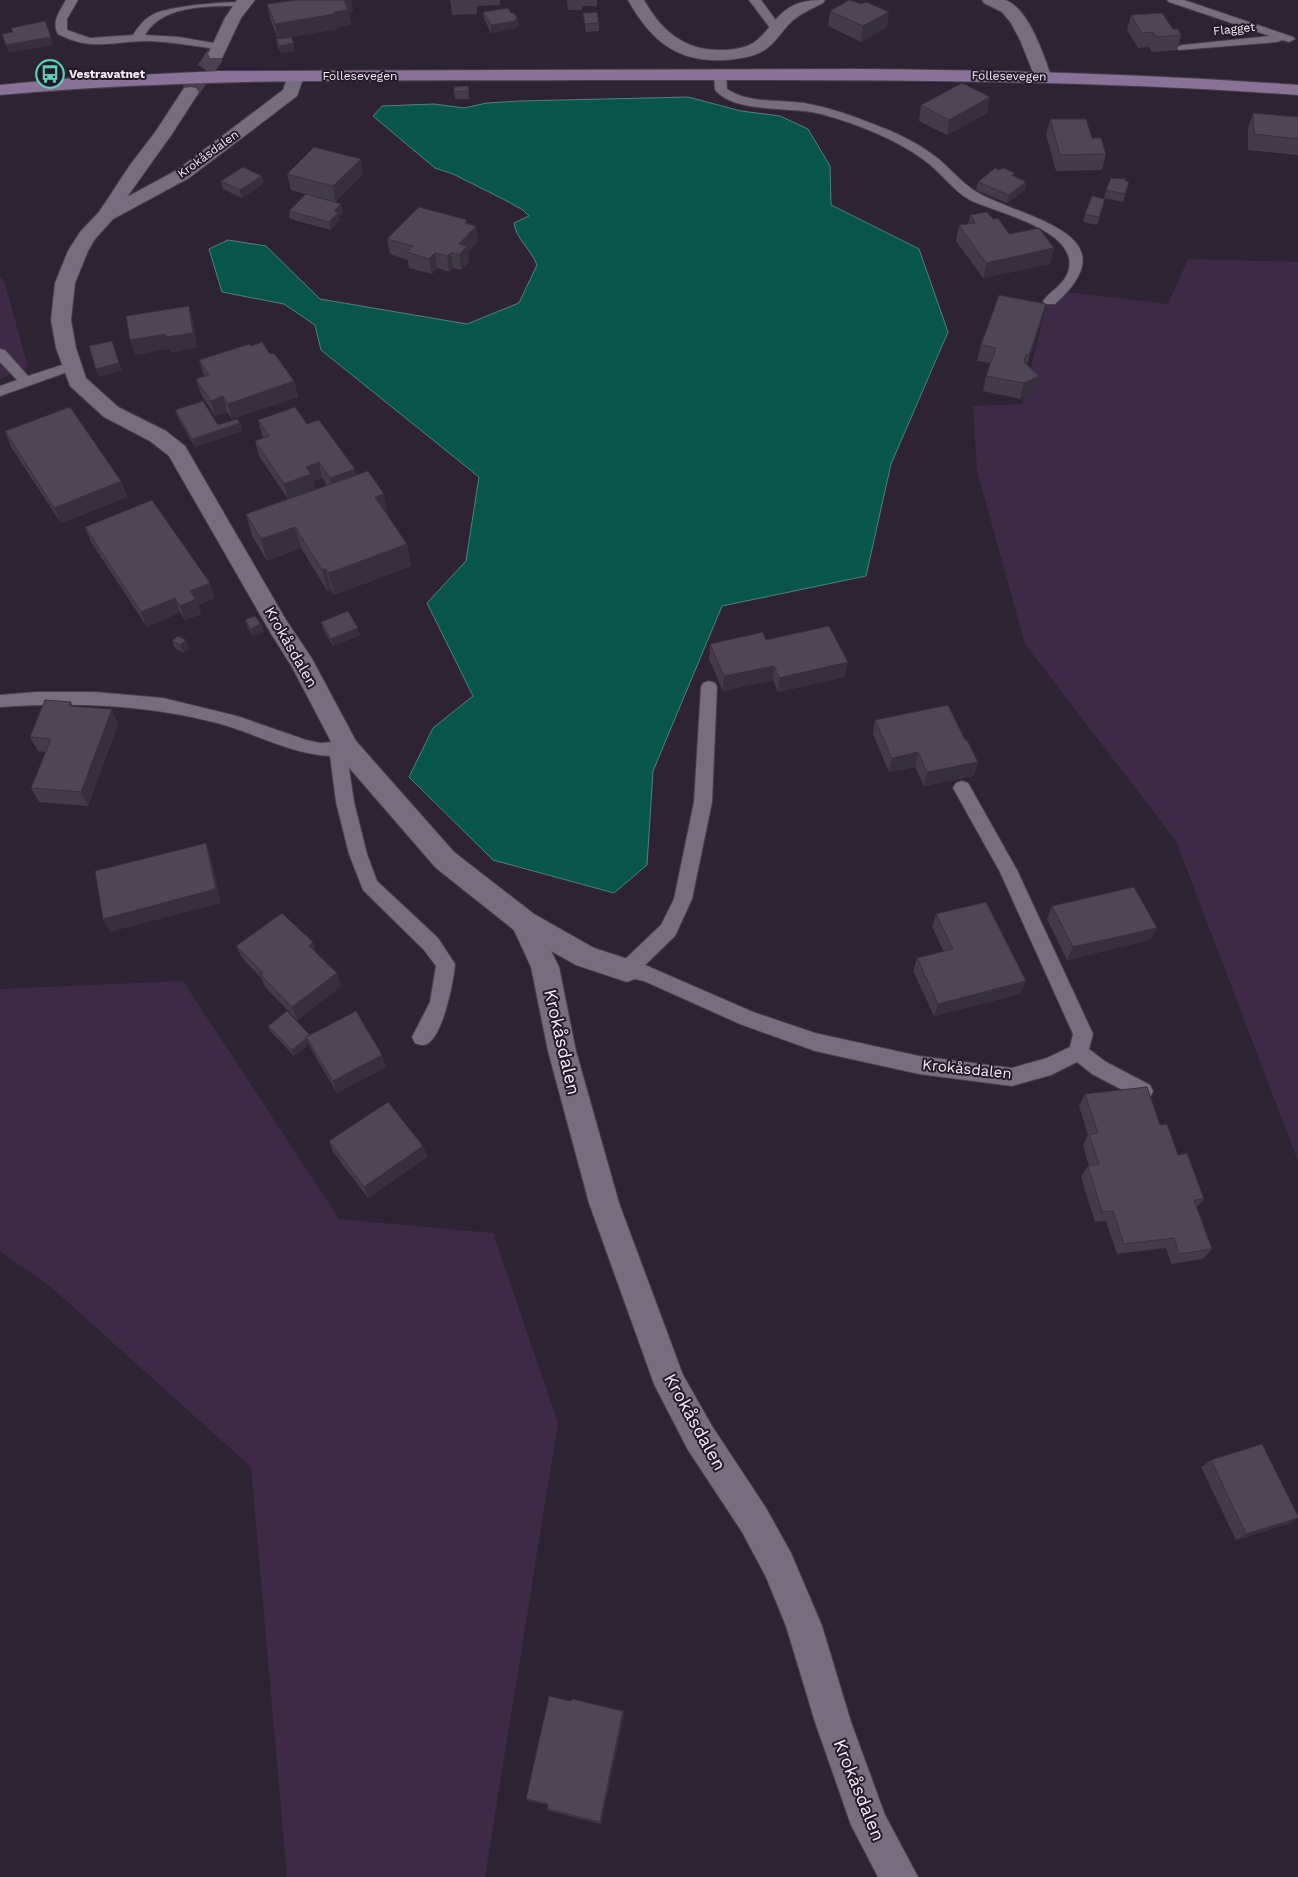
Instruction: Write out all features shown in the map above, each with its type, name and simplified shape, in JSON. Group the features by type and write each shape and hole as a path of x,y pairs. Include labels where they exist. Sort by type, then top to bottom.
{"main road":[{"name":"Follesevegen","path":"0,90 110,80 295,76 720,75 1042,76 1232,84 1298,90"}],"street":[{"path":"636,0 641,10 661,35 678,48 698,53 721,55 746,52 761,46 777,30 788,15 817,0"},
{"path":"990,0 1008,9 1016,19 1030,44 1042,76"},
{"path":"218,50 244,2"},
{"name":"Krokåsdalen","path":"106,215 183,174 291,92 295,76"},
{"name":"Krokåsdalen","path":"190,92 106,215 87,236 78,251 65,283 61,320 71,366 77,381 111,412 158,436 177,451 205,496 278,626 302,663 342,749 445,860 524,922 586,957 627,970"},
{"name":"Krokåsdalen","path":"524,922 545,967 562,1051 604,1203 670,1384 700,1438 754,1520 779,1565 804,1626 833,1722 870,1825 899,1877"}],"lane":[{"path":"72,0 60,20 62,32 85,42 136,38 178,40 218,50"},
{"path":"755,0 777,30"},
{"name":"Flagget","path":"1173,0 1294,40"},
{"path":"136,38 139,30 163,12 207,3 244,2"},
{"name":"Flagget","path":"1183,48 1294,40"},
{"path":"720,75 721,90 731,98 805,107 844,118 878,131 927,156 940,166 957,185 970,194 1028,219 1068,241 1077,262 1074,275 1050,301"},
{"path":"0,353 26,382"},
{"path":"0,391 71,366"},
{"path":"627,970 668,930 683,899 702,802 709,687"},
{"path":"0,701 39,698 153,703 236,721 307,746 342,749"},
{"name":"Krokåsdalen","path":"342,749 345,802 358,854 369,885 431,944 446,964 443,992 433,1022 422,1037"},
{"path":"962,788 1008,870 1084,1034 1078,1052 1099,1068 1143,1091"},
{"name":"Krokåsdalen","path":"627,970 646,973 747,1018 814,1042 919,1065 1012,1076 1051,1066 1078,1052"}],"shaded area":[{"path":"688,97 741,111 780,116 808,129 830,166 831,205 919,249 948,332 891,464 866,576 722,606 653,771 647,865 614,893 493,860 409,777 433,728 473,696 427,603 466,561 479,477 321,350 315,325 284,304 222,292 209,249 228,240 266,246 320,299 467,324 519,303 537,265 515,229 514,223 529,216 523,210 503,199 453,174 435,168 373,116 382,106 434,104 464,108 487,103 520,101"},
{"path":"1188,259 1298,262 1298,1161 1176,841 1025,644 977,471 973,406 1022,404 1050,290 1168,304"},
{"path":"0,277 4,281 28,367 0,379"},
{"path":"183,981 339,1219 493,1233 558,1423 485,1877 287,1877 251,1467 52,1288 0,1251 0,989"}],"building":[{"path":"297,0 344,0 348,10 275,24 267,4"},
{"path":"849,0 862,4 866,2 889,12 863,26 830,11"},
{"path":"508,8 518,19 515,19 516,21 491,25 483,12"},
{"path":"597,12 599,23 585,24 583,13"},
{"path":"1162,13 1173,29 1178,29 1181,35 1156,37 1153,32 1142,33 1131,15"},
{"path":"45,21 51,37 6,45 2,34 13,32 11,28"},
{"path":"291,37 294,43 279,46 276,39"},
{"path":"962,83 990,97 949,120 921,105"},
{"path":"468,86 469,91 454,92 454,87"},
{"path":"1253,113 1298,117 1298,139 1254,134"},
{"path":"1050,119 1086,119 1092,138 1101,138 1106,154 1060,155"},
{"path":"314,147 361,159 333,186 287,174"},
{"path":"243,167 262,176 240,190 221,181"},
{"path":"995,168 999,170 1003,168 1015,173 1012,175 1026,182 1009,195 978,182"},
{"path":"1111,178 1126,179 1125,181 1129,182 1125,194 1106,190"},
{"path":"306,194 341,204 334,211 339,212 329,222 289,211"},
{"path":"1092,196 1105,199 1099,217 1085,214"},
{"path":"419,207 467,220 465,223 476,226 459,244 467,246 459,255 451,253 447,256 435,253 429,259 407,252 413,246 387,239"},
{"path":"987,212 993,219 998,218 1009,234 1039,228 1054,248 986,263 959,225 975,223 970,215"},
{"path":"999,295 1046,304 1029,355 1026,355 1024,362 1039,376 1024,383 986,376 996,348 981,345"},
{"path":"189,306 193,333 166,337 166,334 130,340 126,316"},
{"path":"112,341 119,363 96,369 89,346"},
{"path":"262,342 270,354 274,353 294,381 228,404 223,396 211,401 196,379 209,375 199,360 249,344 251,346"},
{"path":"203,401 218,425 237,419 240,423 192,439 175,410"},
{"path":"70,407 121,481 54,508 5,431"},
{"path":"295,407 307,424 319,420 355,469 330,478 319,462 306,467 311,474 284,484 255,441 269,436 258,420"},
{"path":"368,471 384,494 375,497 407,544 329,573 326,569 322,570 295,527 261,539 246,514"},
{"path":"152,500 210,583 190,591 196,599 180,606 175,598 141,612 85,527"},
{"path":"348,611 358,628 331,639 321,622"},
{"path":"255,616 261,624 251,629 245,620"},
{"path":"829,626 848,662 779,678 774,666 724,676 710,644 763,632 766,640"},
{"path":"178,636 186,640 180,645 172,641"},
{"path":"45,700 71,702 69,706 112,709 81,792 31,788 51,739 30,737"},
{"path":"948,705 978,762 927,772 918,752 892,758 875,720"},
{"path":"206,843 216,889 103,919 95,871"},
{"path":"1134,887 1157,928 1073,947 1052,906"},
{"path":"986,902 1026,981 938,1004 917,958 953,949 936,914"},
{"path":"282,913 313,942 309,946 337,973 292,1007 260,974 263,973 236,946"},
{"path":"287,1011 310,1035 292,1050 268,1026"},
{"path":"356,1011 382,1055 333,1081 306,1037"},
{"path":"1147,1087 1160,1125 1167,1124 1178,1155 1187,1153 1204,1199 1194,1200 1212,1249 1179,1254 1174,1238 1124,1244 1113,1211 1102,1212 1088,1166 1099,1164 1089,1134 1098,1133 1085,1094"},
{"path":"388,1102 423,1146 364,1187 329,1141"},
{"path":"1262,1444 1298,1518 1246,1534 1211,1460"},
{"path":"549,1696 571,1701 572,1699 623,1711 600,1822 547,1809 548,1804 526,1799"}],"tunnel":[{"path":"190,92 216,54"}],"place":[{"name":"Vestravatnet","path":"50,74"}]}
